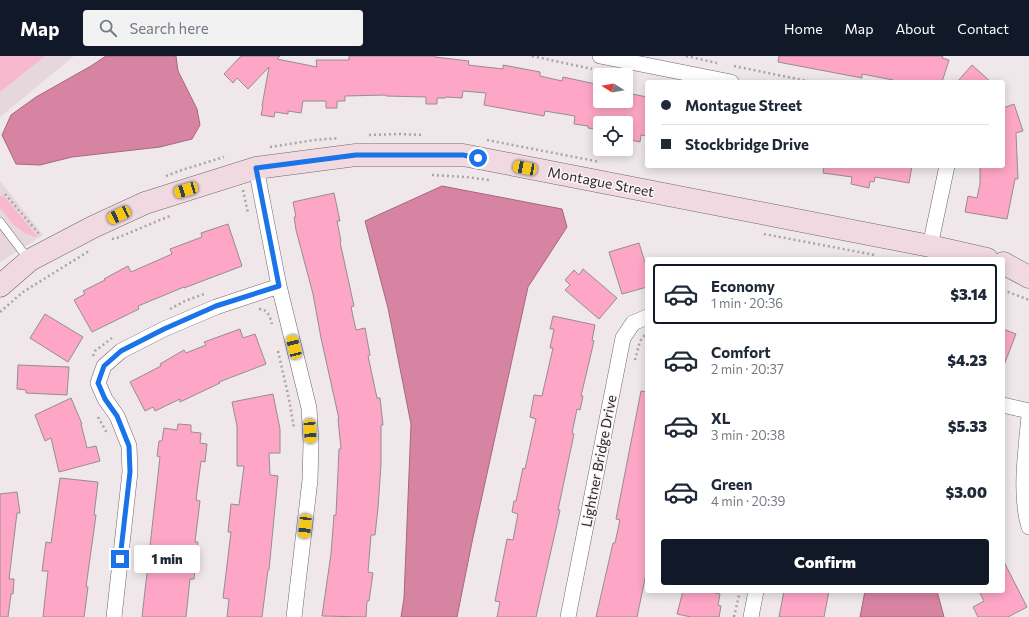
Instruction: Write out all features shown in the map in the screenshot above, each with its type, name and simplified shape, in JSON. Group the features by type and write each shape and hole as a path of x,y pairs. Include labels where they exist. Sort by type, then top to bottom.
{"street":[{"path":"598,63 717,80"},
{"name":"Montague Street","path":"0,286 30,260 93,227 145,203 256,168 356,155 463,155 930,246 978,257"},
{"path":"256,168 279,286 309,408 311,443 310,480 294,617"},
{"path":"930,246 947,168"},
{"path":"1005,264 1029,277"},
{"path":"114,617 130,472 129,446 117,416 105,399 98,383 104,366 121,351 164,329 216,306 279,286"},
{"name":"Lightner Bridge Drive","path":"568,617 623,338 633,323 645,318"},
{"path":"1005,405 1029,411"},
{"path":"1029,416 1023,478 1029,527"},
{"path":"751,617 756,593"}],"lane":[{"path":"0,222 30,260"}],"path":[{"path":"532,56 598,63"},
{"path":"686,56 721,64"},
{"path":"728,65 802,80"},
{"path":"431,174 495,181"},
{"path":"761,233 882,256"},
{"path":"1005,291 1029,300"},
{"path":"257,309 267,311 273,330"},
{"path":"277,344 290,399 294,429"},
{"path":"734,617 740,593"}],"shaded area":[{"path":"0,56 74,56 0,117"},
{"path":"0,56 45,56 0,92"},
{"path":"106,56 176,56 178,71 197,109 200,125 192,139 160,147 72,157 40,165 16,164 2,135 11,115 36,97"},
{"path":"0,181 43,235 0,262"},
{"path":"442,186 562,209 567,227 528,287 457,617 401,617 404,598 411,424 388,308 365,221"},
{"path":"3,195 37,236 35,237 25,233 14,225 0,208 0,197"},
{"path":"865,593 938,593 944,617 860,617"}],"building":[{"path":"241,56 280,56 277,59 317,67 316,60 349,60 349,56 435,56 469,61 468,65 503,69 503,65 540,72 540,76 562,81 563,77 593,83 593,108 633,108 633,94 645,97 645,136 641,135 640,142 633,140 633,116 593,116 593,129 588,128 588,126 574,124 575,116 545,111 544,116 484,105 486,93 463,91 462,98 437,98 437,104 426,104 426,97 386,95 345,96 345,101 337,101 337,108 326,108 326,101 303,101 301,113 288,111 288,114 275,112 274,117 261,115 269,67 248,89 237,78 233,83 224,74"},
{"path":"779,56 943,56 942,58 949,60 943,80 893,80 862,74 862,78 778,62"},
{"path":"972,65 989,80 959,80"},
{"path":"1014,104 1023,131 1016,133 1018,179 1015,179 1007,219 965,212 968,196 977,198 980,184 980,168 1005,168 1005,107"},
{"path":"824,168 912,168 909,183 875,177 874,182 870,181 869,188 851,184 852,177 823,173"},
{"path":"334,193 340,221 337,221 340,242 354,306 351,307 356,330 365,328 370,355 368,356 377,398 380,398 383,425 381,425 381,464 378,508 375,535 371,535 368,572 373,573 369,601 367,601 366,617 322,616 331,554 334,515 336,515 339,449 341,449 339,419 313,294 296,230 294,217 296,217 293,202"},
{"path":"228,224 242,266 184,287 138,306 139,309 92,332 74,300 85,294 83,291 128,266 131,272 172,254 170,249 202,237 201,233"},
{"path":"639,243 645,262 645,288 622,294 609,252"},
{"path":"583,269 617,298 599,319 565,290 570,285 565,280 574,270 579,275"},
{"path":"45,314 83,337 68,362 30,338"},
{"path":"553,316 595,325 592,340 594,341 581,396 583,396 580,410 577,409 572,433 574,434 558,510 560,510 536,617 497,617 500,602 495,601 507,539 513,540 518,514 512,512 514,501 516,501 523,468 525,469 536,419 530,417 534,395 542,396 553,348 550,348 554,329 550,329"},
{"path":"240,329 243,338 255,334 266,364 219,382 220,383 180,402 180,399 155,411 153,407 145,411 130,382 161,366 160,364 184,350 186,353 206,345 204,342"},
{"path":"1005,330 1016,334 1005,362"},
{"path":"18,365 69,367 67,395 26,393 26,390 17,389"},
{"path":"641,391 645,392 645,579 637,617 596,617 613,543 615,543 620,520 616,519"},
{"path":"273,394 280,429 280,453 269,453 270,475 278,476 269,570 262,617 227,617 229,599 223,598 231,532 228,532 231,504 239,505 244,466 237,466 237,426 232,402"},
{"path":"71,398 82,424 87,448 96,446 100,461 59,472 51,438 45,441 35,415"},
{"path":"178,424 191,425 191,432 201,433 200,443 207,444 205,462 201,461 196,500 200,501 195,542 198,542 194,579 190,579 186,617 142,617 160,457 157,456 159,441 162,441 164,428 177,430"},
{"path":"60,478 98,482 94,515 96,515 86,587 88,587 84,617 43,617 48,571 42,571 46,542 51,543"},
{"path":"17,492 20,513 17,513 9,579 14,579 13,594 11,594 8,617 0,617 0,494"},
{"path":"1005,564 1027,607 1008,617 978,617 973,607 984,601 980,593 1005,593"},
{"path":"682,593 720,594 718,605 721,606 719,617 691,617 677,614"},
{"path":"784,593 829,593 824,617 779,617"}],"route":[{"path":"120,559 130,472 129,446 117,416 105,399 98,383 104,366 121,351 164,329 216,306 279,286 256,168 356,155 463,155 478,158"}]}
